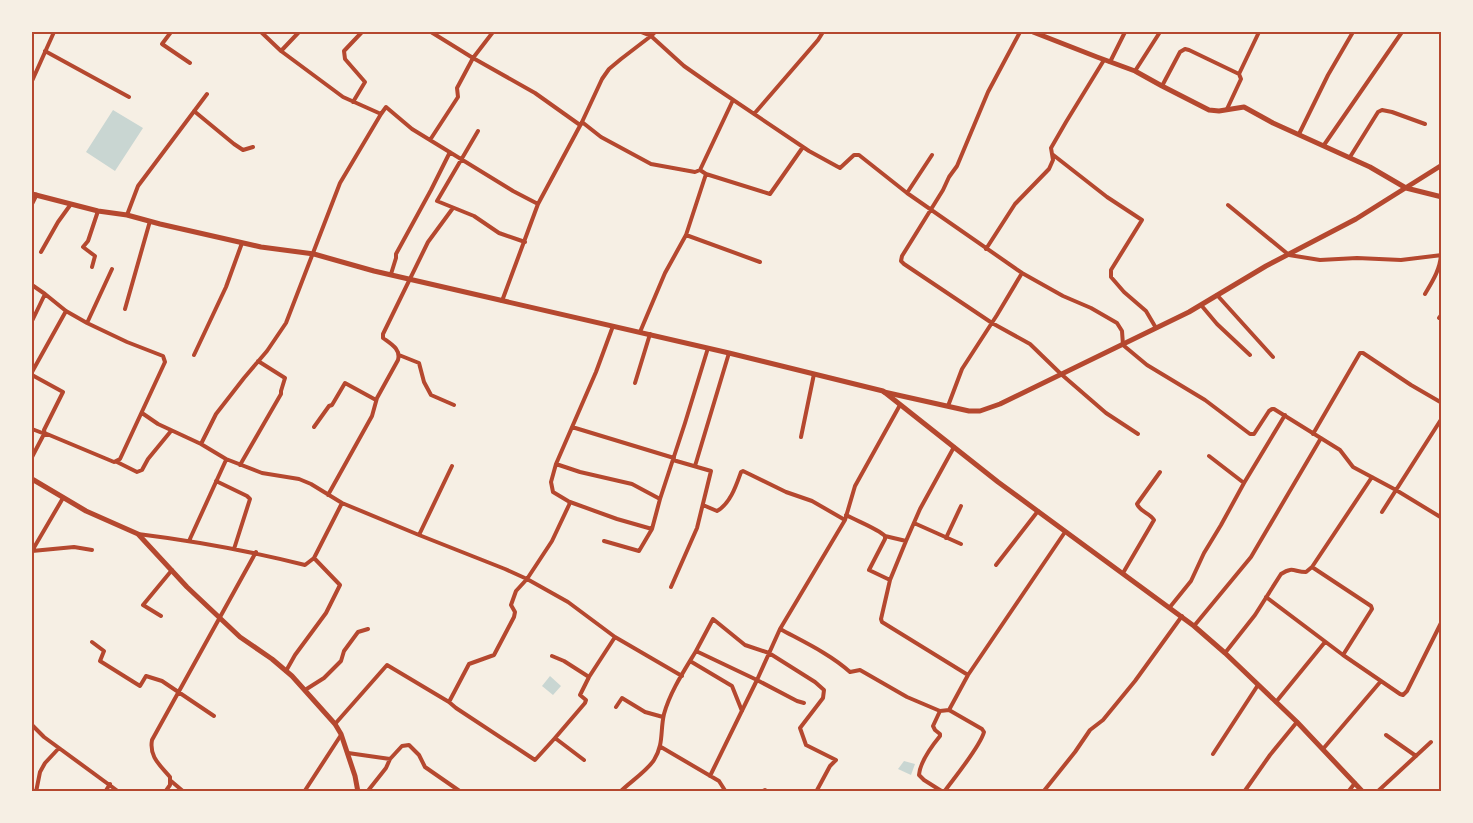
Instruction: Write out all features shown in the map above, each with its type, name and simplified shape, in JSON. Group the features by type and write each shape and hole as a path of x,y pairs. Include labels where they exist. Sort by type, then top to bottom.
{"main road":[{"path":"1033,32 1044,33 1135,71 1209,110 1219,111 1244,107 1273,123 1350,157 1390,177 1406,188 1442,197"},
{"path":"32,203 34,194 98,211 127,215 242,243 314,254 502,301 729,352 883,392 969,411 980,411 1012,399 1201,305 1266,266 1356,219 1442,165"},
{"path":"883,392 998,482 1182,616 1225,653 1297,722 1363,792"},
{"path":"32,480 86,511 138,534 219,618 240,637 286,671 335,724 341,734 358,792"}],"street":[{"path":"32,81 54,32"},
{"path":"171,32 162,44 190,63"},
{"path":"261,32 281,51 332,90 381,114"},
{"path":"281,51 299,32"},
{"path":"353,102 365,82 345,59 344,51 362,32"},
{"path":"431,32 535,93 601,137 651,164 695,172 700,170 733,100"},
{"path":"430,140 458,97 457,88 473,58 493,32"},
{"path":"640,32 651,36 684,66 803,147 840,168 854,155 859,154 907,193 1022,273 1117,323 1122,331 1123,345 1148,365 1205,400 1250,434 1254,434 1272,409 1340,450 1353,468 1396,490 1442,518"},
{"path":"502,301 538,204 602,80 609,69 621,58 655,32"},
{"path":"754,114 823,32"},
{"path":"1020,32 988,92 957,166 901,261 992,323 1030,344 1106,413 1138,434"},
{"path":"1110,62 1125,32"},
{"path":"1135,71 1160,32"},
{"path":"1227,109 1240,79 1239,74 1259,32"},
{"path":"1299,134 1328,75 1353,32"},
{"path":"1324,145 1402,32"},
{"path":"1162,86 1183,49 1239,74"},
{"path":"45,51 129,97"},
{"path":"986,249 1015,204 1049,169 1053,160 1051,148 1104,60"},
{"path":"127,215 138,186 207,94"},
{"path":"201,444 216,414 267,351 286,323 340,183 386,107 412,129 538,204"},
{"path":"1350,157 1378,112 1382,110 1425,124"},
{"path":"194,111 243,150 253,147"},
{"path":"478,131 437,201 474,216 499,233 525,242"},
{"path":"700,170 706,174 770,194 803,147"},
{"path":"391,274 396,254 450,152"},
{"path":"1052,154 1107,197 1142,220 1111,270 1110,277 1146,311 1156,328"},
{"path":"907,193 932,155"},
{"path":"640,332 665,273 686,235 706,174"},
{"path":"41,252 71,204"},
{"path":"1228,205 1288,255 1320,260 1357,258 1401,260 1441,255 1437,273 1425,294"},
{"path":"328,495 372,416 376,400 399,356 398,350 382,336 428,242 453,208"},
{"path":"92,267 95,256 83,247 88,241 98,211"},
{"path":"125,309 150,221"},
{"path":"686,235 760,262"},
{"path":"194,355 226,287 242,243"},
{"path":"87,323 112,269"},
{"path":"948,406 962,369 1022,273"},
{"path":"32,285 66,311 87,323 163,356 165,359 117,462"},
{"path":"32,321 45,294"},
{"path":"1217,295 1274,357"},
{"path":"1201,305 1217,324 1250,355"},
{"path":"32,457 45,434 44,430 63,392 32,374 66,311"},
{"path":"614,326 556,464 552,491 570,502 652,529"},
{"path":"635,383 650,334"},
{"path":"604,541 639,551 652,529 708,348"},
{"path":"695,466 729,352"},
{"path":"1313,434 1360,353 1442,403"},
{"path":"399,356 420,363 424,382 430,395 454,405"},
{"path":"240,465 281,394 285,378 258,361"},
{"path":"801,437 814,374"},
{"path":"314,427 329,406 333,405 345,383 376,400"},
{"path":"710,776 780,629 845,520 855,486 900,405"},
{"path":"142,412 158,424 201,444 226,459 262,473 299,479 342,503 527,579 568,602 615,637 682,676"},
{"path":"1170,607 1191,581 1204,553 1285,416"},
{"path":"1382,512 1442,418"},
{"path":"572,427 711,471 694,534 671,587"},
{"path":"32,429 137,472 142,470 171,430"},
{"path":"1194,626 1251,557 1321,438"},
{"path":"954,447 923,503 906,541 890,580 881,614 882,622 968,675"},
{"path":"1209,456 1244,483"},
{"path":"189,541 226,459"},
{"path":"556,464 630,483 660,499"},
{"path":"419,535 452,466"},
{"path":"703,505 717,511 721,509 729,499 743,471 778,489 812,501 845,520"},
{"path":"1123,573 1154,520 1137,504 1160,472"},
{"path":"1225,653 1255,615 1281,574 1292,569 1306,572 1312,567 1372,477"},
{"path":"216,481 250,499 234,549"},
{"path":"32,551 63,498"},
{"path":"449,702 469,664 494,655 514,617 515,612 510,605 516,591 527,579 552,541 570,502"},
{"path":"138,534 256,552 305,565 314,558 342,503"},
{"path":"946,538 961,506"},
{"path":"996,565 1039,511"},
{"path":"846,514 885,536 906,541"},
{"path":"914,523 961,544"},
{"path":"950,710 968,675 1065,532"},
{"path":"885,536 869,570 890,580"},
{"path":"32,551 74,547 92,550"},
{"path":"184,792 171,781 152,755 150,748 152,740 256,552"},
{"path":"286,671 295,655 326,614 340,585 314,558"},
{"path":"1312,567 1372,608 1343,655"},
{"path":"160,616 143,606 172,570"},
{"path":"1266,597 1325,642 1400,694 1405,693 1442,621"},
{"path":"1043,792 1090,730 1103,720 1135,681 1182,616"},
{"path":"620,791 653,762 661,747 663,717 673,692 713,619 744,645 769,653 824,690 823,698 800,728 806,745 836,760 830,766 816,792"},
{"path":"780,629 810,645 850,672 860,670 907,697 940,711 950,710 982,729 983,736 943,792 918,775 918,771 940,736 933,726 940,711"},
{"path":"305,690 324,678 334,668 358,632 368,630"},
{"path":"335,724 387,665 449,702 535,760 585,703 586,700 580,695 615,637"},
{"path":"92,642 104,651 100,661 140,686 146,676 162,681 214,716"},
{"path":"1276,702 1325,642"},
{"path":"696,651 804,703"},
{"path":"552,656 589,677"},
{"path":"690,662 732,686 742,711"},
{"path":"1323,750 1381,681"},
{"path":"1213,754 1258,685"},
{"path":"616,707 622,698 645,712 663,717"},
{"path":"1244,792 1297,722"},
{"path":"32,725 59,748 120,792"},
{"path":"304,792 341,734"},
{"path":"1386,735 1416,756"},
{"path":"555,738 584,760"},
{"path":"1377,792 1431,742"},
{"path":"367,792 386,768 390,759 402,746 409,745 419,755 425,767 461,792"},
{"path":"661,747 719,781 726,792"},
{"path":"36,792 40,772 59,748"},
{"path":"348,753 390,759"},
{"path":"165,792 171,781"},
{"path":"1348,792 1355,783"},
{"path":"105,792 110,784"},
{"path":"761,792 765,790 767,792"}],"shaded area":[{"path":"113,110 143,128 115,171 86,152"},
{"path":"550,676 561,686 553,695 542,686"},
{"path":"904,761 915,764 911,775 898,769"}]}
